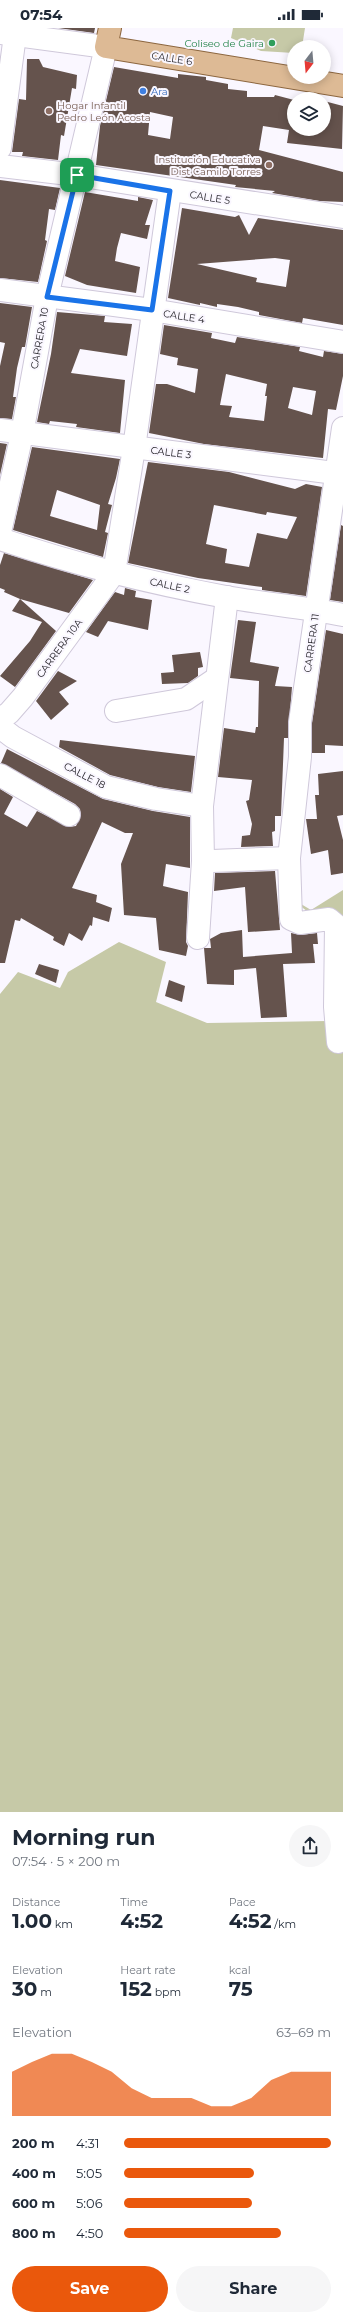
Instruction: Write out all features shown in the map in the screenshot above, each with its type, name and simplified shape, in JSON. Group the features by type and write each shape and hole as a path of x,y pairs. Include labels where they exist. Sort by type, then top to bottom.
{"main road":[{"name":"CALLE 6","path":"108,38 343,86"}],"street":[{"name":"CALLE 6","path":"7,34 108,38"},
{"path":"0,148 7,34"},
{"name":"CARRERA 10","path":"0,532 22,434 47,297 77,175 108,38"},
{"name":"CALLE 5","path":"0,166 77,175 170,191 343,217"},
{"path":"114,573 134,448 152,310 170,191"},
{"name":"CALLE 4","path":"0,290 152,310 343,342"},
{"name":"CARRERA 11","path":"338,1042 335,1007 336,924 329,919 300,923 291,919 289,858 300,757 300,722 315,609 339,474 343,428"},
{"name":"CALLE 3","path":"0,430 339,474"},
{"name":"CALLE 2","path":"0,539 54,557 114,573 227,597 315,609 343,615"},
{"name":"CARRERA 10A","path":"0,719 9,713 23,697 114,573"},
{"path":"198,938 203,862 202,806 227,597"},
{"path":"116,711 168,704 186,699 217,678"},
{"name":"CALLE 18","path":"0,727 13,737 106,787 156,799 202,806"},
{"path":"0,775 70,814"},
{"path":"212,861 289,858"}],"green space":[{"name":"Coliseo de Gaira","path":"233,28 305,28 303,40 287,40 287,53 261,51 231,38"},
{"path":"343,890 343,1812 0,1812 0,994 18,972 60,988 68,972 119,942 166,962 156,1002 207,1023 328,1021 329,928 286,895 311,910"}],"building":[{"path":"58,28 95,28 94,33"},
{"name":"Hogar Infantil Pedro León Acosta","path":"27,59 39,59 43,67 77,75 76,89 72,88 64,136 61,135 58,160 22,156 23,152 12,152 19,99 26,100"},
{"path":"114,67 178,78 178,74 206,77 206,80 228,84 228,89 247,91 247,97 274,97 275,95 287,98 287,130 263,126 259,150 343,172 343,202 320,201 272,193 275,191 235,187 236,185 96,165 100,126","holes":["150,112 173,117 170,139 148,135"]},
{"path":"331,103 343,106 342,149 287,143 288,136 331,136"},
{"path":"0,180 60,188 55,210 49,209 45,240 47,241 38,282 0,278"},
{"path":"85,192 138,201 138,197 153,200 145,225 150,225 147,239 121,233 117,248 115,261 140,267 136,293 87,285 65,276"},
{"path":"182,208 235,217 239,215 249,235 258,218 343,230 343,325 303,318 302,323 259,315 259,312 238,307 217,304 217,307 200,303 200,305 168,298","holes":["275,258 290,260 286,287 256,282 257,278 197,264"]},
{"path":"0,303 32,307 25,347 22,347 17,368 13,397 16,397 12,419 0,418 0,366 5,343 0,342"},
{"path":"57,312 105,316 104,322 132,324 127,356 80,349 71,373 125,380 120,433 76,427 77,424 50,421 49,424 37,422 51,354"},
{"path":"164,325 212,333 211,338 235,343 237,337 300,347 299,351 323,357 324,351 343,354 343,376 336,410 328,409 323,458 204,444 149,433 156,384 167,384 195,393 198,369 177,365 178,358 160,354","holes":["226,374 267,384 264,421 229,417 232,406 220,405","293,387 316,391 312,415 288,408"]},
{"path":"0,443 7,444 0,475"},
{"path":"32,447 120,459 108,504 112,505 105,532 108,533 103,557 13,530","holes":["57,490 100,505 97,530 50,516"]},
{"path":"148,462 229,472 295,489 306,484 322,487 306,596 262,590 262,587 198,578 128,563","holes":["214,505 266,515 267,512 297,517 287,539 257,533 249,567 225,563 227,549 206,544"]},
{"path":"341,525 343,526 343,602 330,600"},
{"path":"4,553 93,580 69,613 20,599 4,592 5,590 0,588 0,565"},
{"path":"125,588 136,591 135,597 152,600 148,630 108,621 98,637 86,632 115,592 124,595"},
{"path":"20,599 56,631 15,687 0,676 30,641 42,622 12,611"},
{"path":"238,620 256,622 250,662 279,667 275,686 292,687 288,738 284,738 281,816 275,816 275,831 272,832 273,846 241,847 242,836 250,835 252,824 246,801 249,800 252,780 218,777 224,728 255,733 256,727 258,727 259,681 230,678"},
{"path":"326,630 343,634 343,746 325,745 325,753 312,753 312,723"},
{"path":"200,652 203,667 198,668 198,676 188,683 162,684 161,673 174,672 172,655"},
{"path":"58,671 77,681 59,692 69,704 51,720 36,701"},
{"path":"60,740 195,756 191,792 158,787 110,775 59,747"},
{"path":"7,749 103,799 153,811 190,817 190,868 166,864 163,886 188,892 186,942 188,946 186,956 159,950 156,918 124,915 121,864 133,833 125,833 102,822 72,888 97,895 96,902 112,908 109,922 93,917 92,926 90,925 82,941 69,933 64,946 53,940 54,937 21,918 20,921 15,920 5,963 0,963 0,789 13,797 4,814 27,827 37,811 69,827 76,826 81,815 80,809 75,804 1,763"},
{"path":"343,771 343,815 337,816 343,840 343,873 331,875 328,850 311,854 306,819 317,819 315,795 319,795 318,774"},
{"path":"275,871 280,930 248,932 245,887 214,891 215,873"},
{"path":"242,930 243,957 292,953 291,933 301,935 317,933 318,944 313,944 315,963 283,964 287,1017 261,1018 256,968 234,970 234,985 207,984 204,948 211,948 210,939 221,933"},
{"path":"39,964 59,970 56,983 35,974"},
{"path":"169,980 185,986 182,1002 165,996"}],"place":[{"name":"Coliseo de Gaira","path":"272,43"},
{"name":"Ara","path":"143,91"},
{"name":"Hogar Infantil Pedro León Acosta","path":"49,111"},
{"name":"Institución Educativa Dist Camilo Torres","path":"269,165"}],"route":[{"path":"77,175 170,191 152,310 47,297 77,175"}]}
